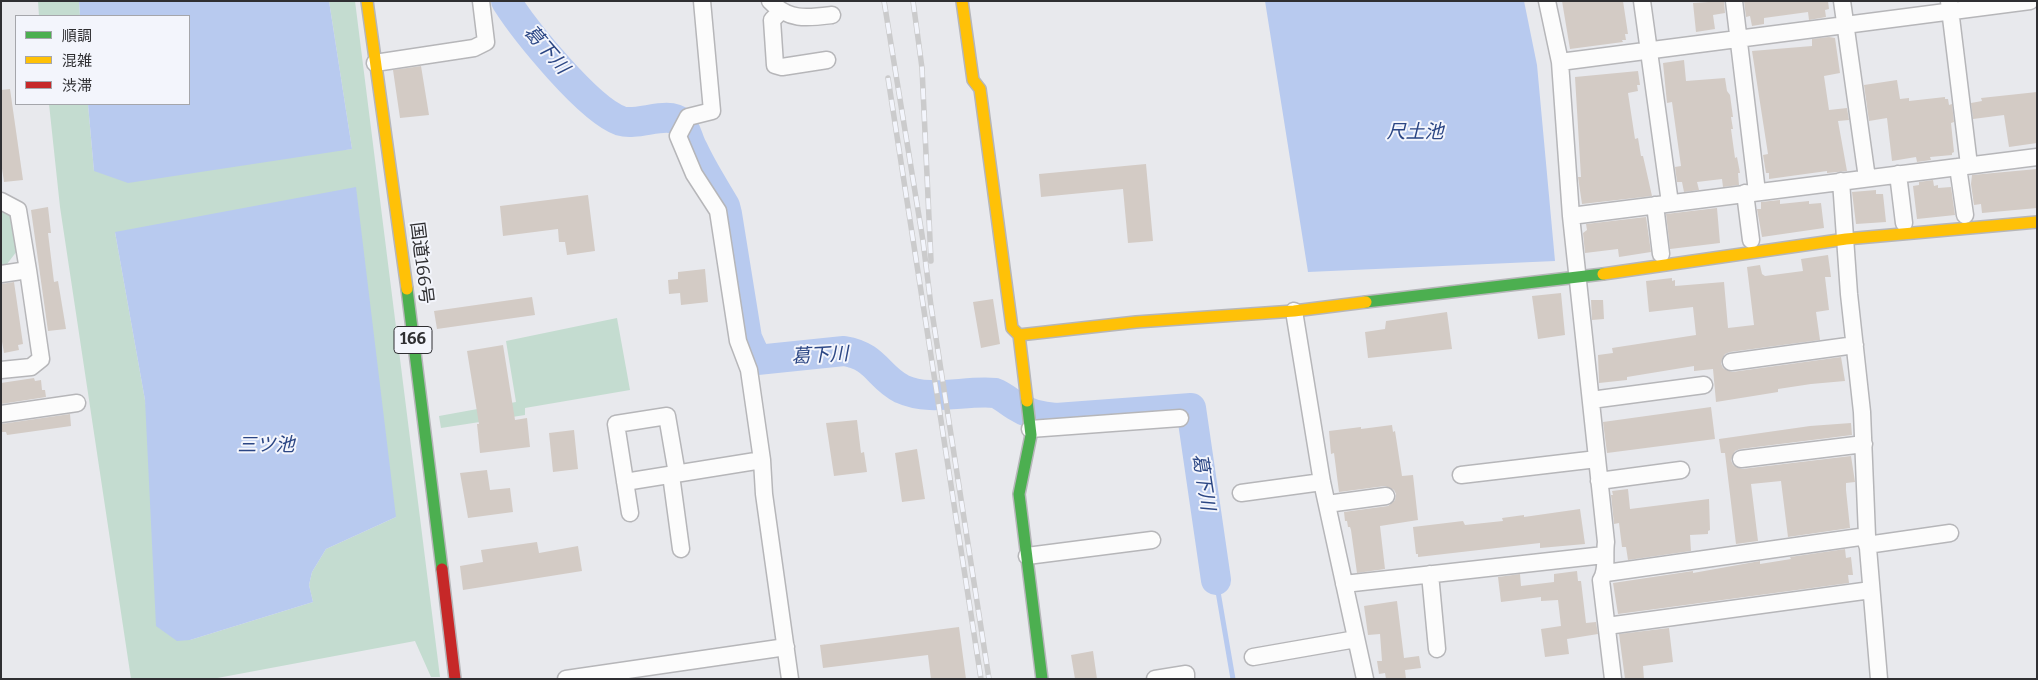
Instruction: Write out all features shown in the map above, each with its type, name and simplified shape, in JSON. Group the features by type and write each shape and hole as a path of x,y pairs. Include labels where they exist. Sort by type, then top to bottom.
{"main road":[{"name":"国道166号","path":"367,1 400,228 454,679"},
{"path":"962,1 973,80 980,88 1012,328 1019,335 1031,435 1019,494 1042,679"},
{"path":"1019,335 1136,322 1294,311 1579,277 1846,240 2037,222"}],"street":[{"path":"375,63 474,48 486,42 481,1"},
{"path":"702,1 712,111 688,117 678,136 694,174 718,211 738,341 749,370 790,679"},
{"path":"1547,1 1560,62 1571,216 1606,542 1604,555 1606,573 1601,580 1613,679"},
{"path":"1642,1 1649,50 1662,204 1661,254"},
{"path":"1734,1 1751,193 1751,240"},
{"path":"1842,1 1867,178"},
{"path":"1560,62 1845,24 1950,6 2030,1"},
{"path":"827,60 782,67 775,65 772,20 775,6 793,16 832,15"},
{"path":"1950,6 1964,166 1965,215"},
{"path":"1571,216 2037,157"},
{"path":"1898,174 1904,223"},
{"path":"1841,182 1864,444 1867,540 1879,679"},
{"path":"1,201 18,210 40,359 31,367 1,370"},
{"path":"1,274 28,270"},
{"path":"1294,311 1322,482 1365,679"},
{"path":"1731,362 1855,345"},
{"path":"1591,400 1704,385"},
{"path":"1,414 78,403"},
{"path":"630,513 616,424 667,416 681,548"},
{"path":"1030,429 1180,418"},
{"path":"1741,459 1864,444"},
{"path":"625,482 762,460"},
{"path":"1461,475 1597,460"},
{"path":"1599,481 1681,470"},
{"path":"1241,493 1322,482"},
{"path":"1327,504 1386,496"},
{"path":"1606,573 1867,540 1950,533"},
{"path":"1027,556 1152,540"},
{"path":"1344,584 1604,555"},
{"path":"1430,574 1437,649"},
{"path":"1607,626 1871,590"},
{"path":"1253,657 1356,639"},
{"path":"566,679 786,647"},
{"path":"1155,679 1186,674 1186,679"}],"green space":[{"path":"38,1 79,1 80,15 39,15"},
{"path":"329,1 355,1 440,677 431,677 415,641 212,679 131,679 60,207 49,105 88,105 94,171 352,149","holes":["115,232 396,517 326,549 312,572 309,585 313,602 190,640"]},
{"path":"1,206 12,214 17,251 7,264 1,265"},
{"path":"617,318 630,390 525,408 525,415 441,428 439,416 516,402 506,341"}],"water":[{"path":"79,1 329,1 352,149 128,183 94,171 88,105 190,105 190,15 80,15"},
{"name":"尺土池","path":"1265,1 1524,1 1537,65 1555,261 1308,272"},
{"name":"三ツ池","path":"356,187 396,517 326,549 312,572 309,585 313,602 190,640 177,641 156,626 145,400 115,232"}],"building":[{"path":"1562,1 1623,1 1628,34 1625,34 1626,40 1570,49"},
{"path":"1724,1 1725,13 1713,15 1715,29 1696,32 1693,3"},
{"path":"1744,1 1828,1 1829,9 1825,10 1826,17 1809,20 1808,12 1764,18 1764,24 1752,26 1750,16 1746,17"},
{"path":"1835,38 1840,73 1824,76 1829,110 1847,108 1849,120 1838,121 1847,171 1827,173 1827,171 1769,179 1763,155 1768,154 1752,51 1812,46 1812,39"},
{"path":"1684,60 1686,81 1725,78 1733,117 1731,117 1733,129 1731,129 1735,158 1737,157 1740,173 1738,173 1739,185 1723,187 1722,179 1697,182 1699,190 1684,192 1682,182 1677,182 1675,167 1681,166 1672,102 1667,103 1663,63"},
{"path":"421,66 429,115 400,118 393,70"},
{"path":"1638,71 1640,85 1637,85 1638,91 1628,93 1635,139 1638,138 1652,196 1582,204 1578,177 1581,177 1575,77"},
{"path":"1897,80 1900,99 1909,98 1909,101 1945,97 1945,99 1948,99 1949,105 1952,104 1954,122 1951,123 1954,152 1952,155 1930,157 1931,160 1917,162 1916,157 1892,161 1887,118 1869,121 1864,85"},
{"path":"10,89 23,180 4,182 1,162 1,90"},
{"path":"2037,92 2037,143 2009,147 2004,115 1973,119 1971,103 1982,101 1981,98"},
{"path":"1146,164 1153,241 1128,243 1123,189 1041,197 1039,174"},
{"path":"2037,169 2037,208 1982,213 1981,204 1974,205 1971,184 1972,175"},
{"path":"1933,180 1934,186 1938,185 1938,188 1951,187 1955,215 1917,219 1913,186 1919,185 1919,182"},
{"path":"1876,190 1876,194 1883,194 1886,222 1856,224 1852,192"},
{"path":"588,195 595,251 567,255 565,242 559,242 558,229 503,236 500,206"},
{"path":"1780,200 1780,204 1809,201 1809,204 1821,203 1824,228 1762,237 1757,209 1761,209 1761,202"},
{"path":"48,207 51,233 48,233 54,282 58,281 66,329 48,331 31,210"},
{"path":"1717,208 1720,243 1670,249 1666,214"},
{"path":"1646,217 1651,252 1619,257 1618,249 1585,253 1583,233 1587,230 1586,224"},
{"path":"1828,255 1831,277 1825,277 1829,310 1816,312 1820,340 1730,352 1725,354 1721,363 1723,368 1732,372 1841,357 1845,381 1778,389 1778,392 1716,402 1713,369 1694,371 1694,366 1627,377 1627,380 1599,383 1598,355 1613,353 1612,348 1696,335 1693,307 1649,312 1646,281 1672,278 1672,281 1675,280 1675,286 1724,282 1728,328 1754,325 1747,267 1760,265 1762,274 1765,276 1803,271 1801,259"},
{"path":"705,269 708,302 681,305 680,293 669,294 668,280 678,279 678,272"},
{"path":"14,282 23,344 18,345 19,350 4,353 1,336 1,284"},
{"path":"1561,293 1565,335 1538,339 1532,296"},
{"path":"532,297 535,315 437,329 434,311"},
{"path":"993,299 1000,344 981,348 973,302"},
{"path":"1591,300 1603,300 1604,319 1592,320"},
{"path":"1447,312 1452,349 1368,358 1365,332 1385,329 1386,321"},
{"path":"503,345 515,420 527,418 530,447 480,453 477,424 479,424 467,351"},
{"path":"34,378 35,381 41,380 42,390 45,390 46,397 1,404 1,383"},
{"path":"1711,407 1715,439 1607,453 1603,422"},
{"path":"70,414 71,426 7,435 6,432 1,432 1,424"},
{"path":"857,420 861,453 864,452 867,472 834,476 826,423"},
{"path":"1851,423 1852,435 1740,449 1735,451 1731,460 1733,465 1742,469 1851,456 1855,482 1846,483 1850,528 1788,537 1781,481 1751,484 1758,541 1736,544 1725,453 1721,453 1719,439 1810,426"},
{"path":"1392,425 1393,432 1395,431 1402,476 1413,475 1418,520 1380,526 1385,569 1357,573 1351,530 1348,527 1347,521 1345,521 1344,512 1388,506 1395,500 1396,494 1394,490 1385,486 1339,492 1334,453 1331,454 1329,431"},
{"path":"574,430 578,469 553,472 549,433"},
{"path":"917,449 925,499 902,502 895,453"},
{"path":"487,470 490,490 510,488 513,512 468,518 460,473"},
{"path":"1628,489 1630,509 1709,499 1710,530 1708,534 1690,535 1691,551 1628,560 1626,547 1622,547 1619,523 1614,524 1611,495 1613,495 1612,491"},
{"path":"1580,509 1585,544 1540,548 1540,543 1418,557 1418,554 1416,554 1413,527 1463,521 1465,525 1503,521 1502,518 1524,515 1524,517"},
{"path":"537,542 539,553 578,546 582,571 463,590 460,566 483,562 481,550"},
{"path":"1845,549 1846,558 1851,557 1853,575 1848,575 1849,583 1618,614 1613,583 1693,571 1693,573 1760,561 1760,564 1791,559 1790,557"},
{"path":"1577,571 1578,581 1581,581 1586,623 1596,622 1598,634 1567,639 1569,654 1545,657 1541,629 1561,626 1558,600 1541,601 1541,597 1501,602 1498,577 1520,574 1521,586 1554,582 1554,574"},
{"path":"1397,601 1404,658 1419,656 1421,668 1405,670 1406,679 1386,679 1385,673 1379,674 1377,661 1382,661 1380,634 1368,635 1364,606"},
{"path":"959,627 966,679 931,679 928,655 823,668 820,645"},
{"path":"1669,628 1673,662 1643,666 1644,679 1625,679 1619,634"},
{"path":"1093,651 1097,679 1075,679 1071,655"}],"waterway":[{"name":"葛下川","path":"506,1 527,31 559,68 592,102 608,114 621,121 628,122 661,118 675,119 680,122 700,164 725,206 747,338 757,360 844,351 863,357 887,379 902,389 913,393 924,395 995,393 1025,411 1051,418 1191,408 1216,580"},
{"name":"葛下川","path":"1216,580 1233,679"}],"railway":[{"path":"884,1 923,241 931,306 989,679"},
{"path":"913,1 922,68 931,261"},
{"path":"888,78 981,679"}],"traffic: fast":[{"path":"1366,302 1603,274"},
{"path":"407,289 442,569"},
{"path":"1027,401 1031,435 1019,494 1042,679"}],"traffic: slow":[{"path":"367,1 407,289"},
{"path":"962,1 973,80 980,89 1012,328 1019,335 1027,401"},
{"path":"1603,274 1846,239 2037,222"},
{"path":"1019,335 1136,322 1294,311 1366,302"}],"traffic: jam":[{"path":"442,569 455,679"}]}
